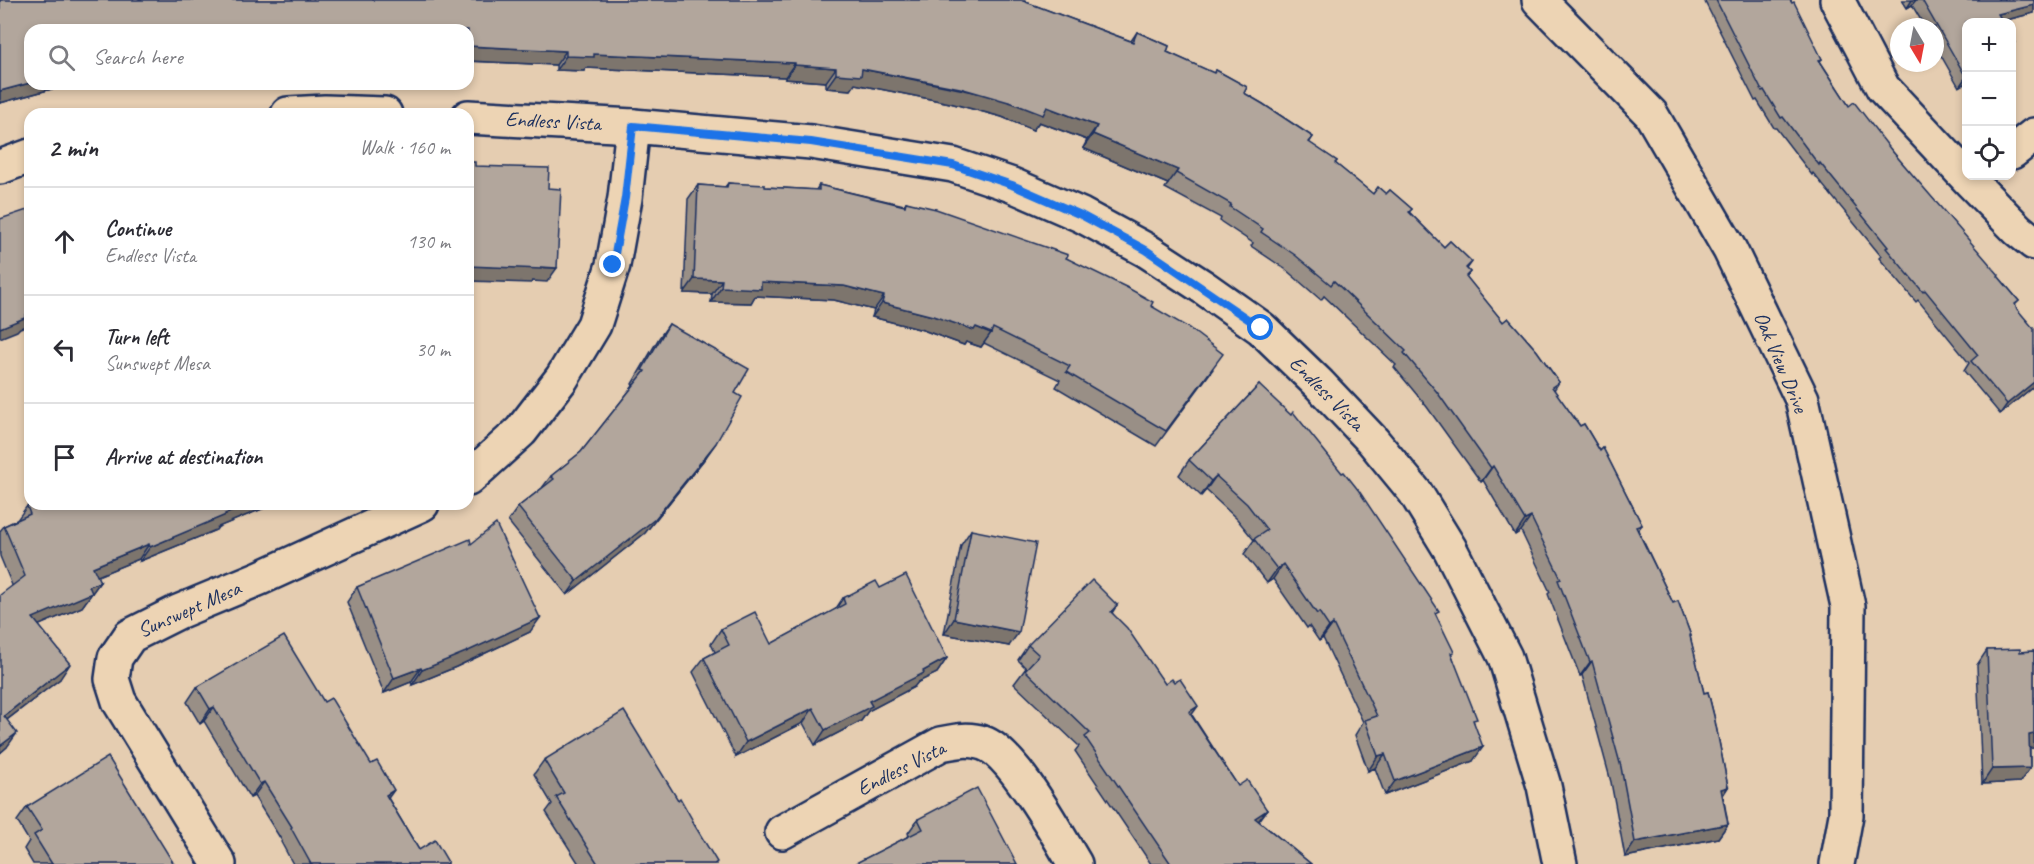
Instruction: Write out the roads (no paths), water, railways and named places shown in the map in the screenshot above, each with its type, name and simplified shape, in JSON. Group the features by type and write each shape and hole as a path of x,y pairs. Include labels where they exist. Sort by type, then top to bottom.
{"street":[{"name":"Oak View Drive","path":"1539,0 1651,114 1730,250 1802,399 1848,606 1846,815 1837,864"},
{"path":"1837,0 1883,88 1962,166"},
{"name":"Endless Vista","path":"474,117 633,126 811,142 953,165 1012,185 1081,215 1146,250 1261,328 1373,441 1415,492 1450,549 1505,657 1544,786 1560,864"},
{"path":"474,474 521,431 562,378 594,325 613,265 625,198 633,126"},
{"path":"2016,149 2034,135"},
{"path":"0,166 24,158"},
{"path":"1976,180 2018,230 2034,243"},
{"name":"Sunswept Mesa","path":"219,864 119,701 112,679 115,658 130,636 178,612 281,569 409,510"},
{"name":"Endless Vista","path":"782,832 941,744 965,739 985,743 1009,762 1031,792 1075,864"}]}
